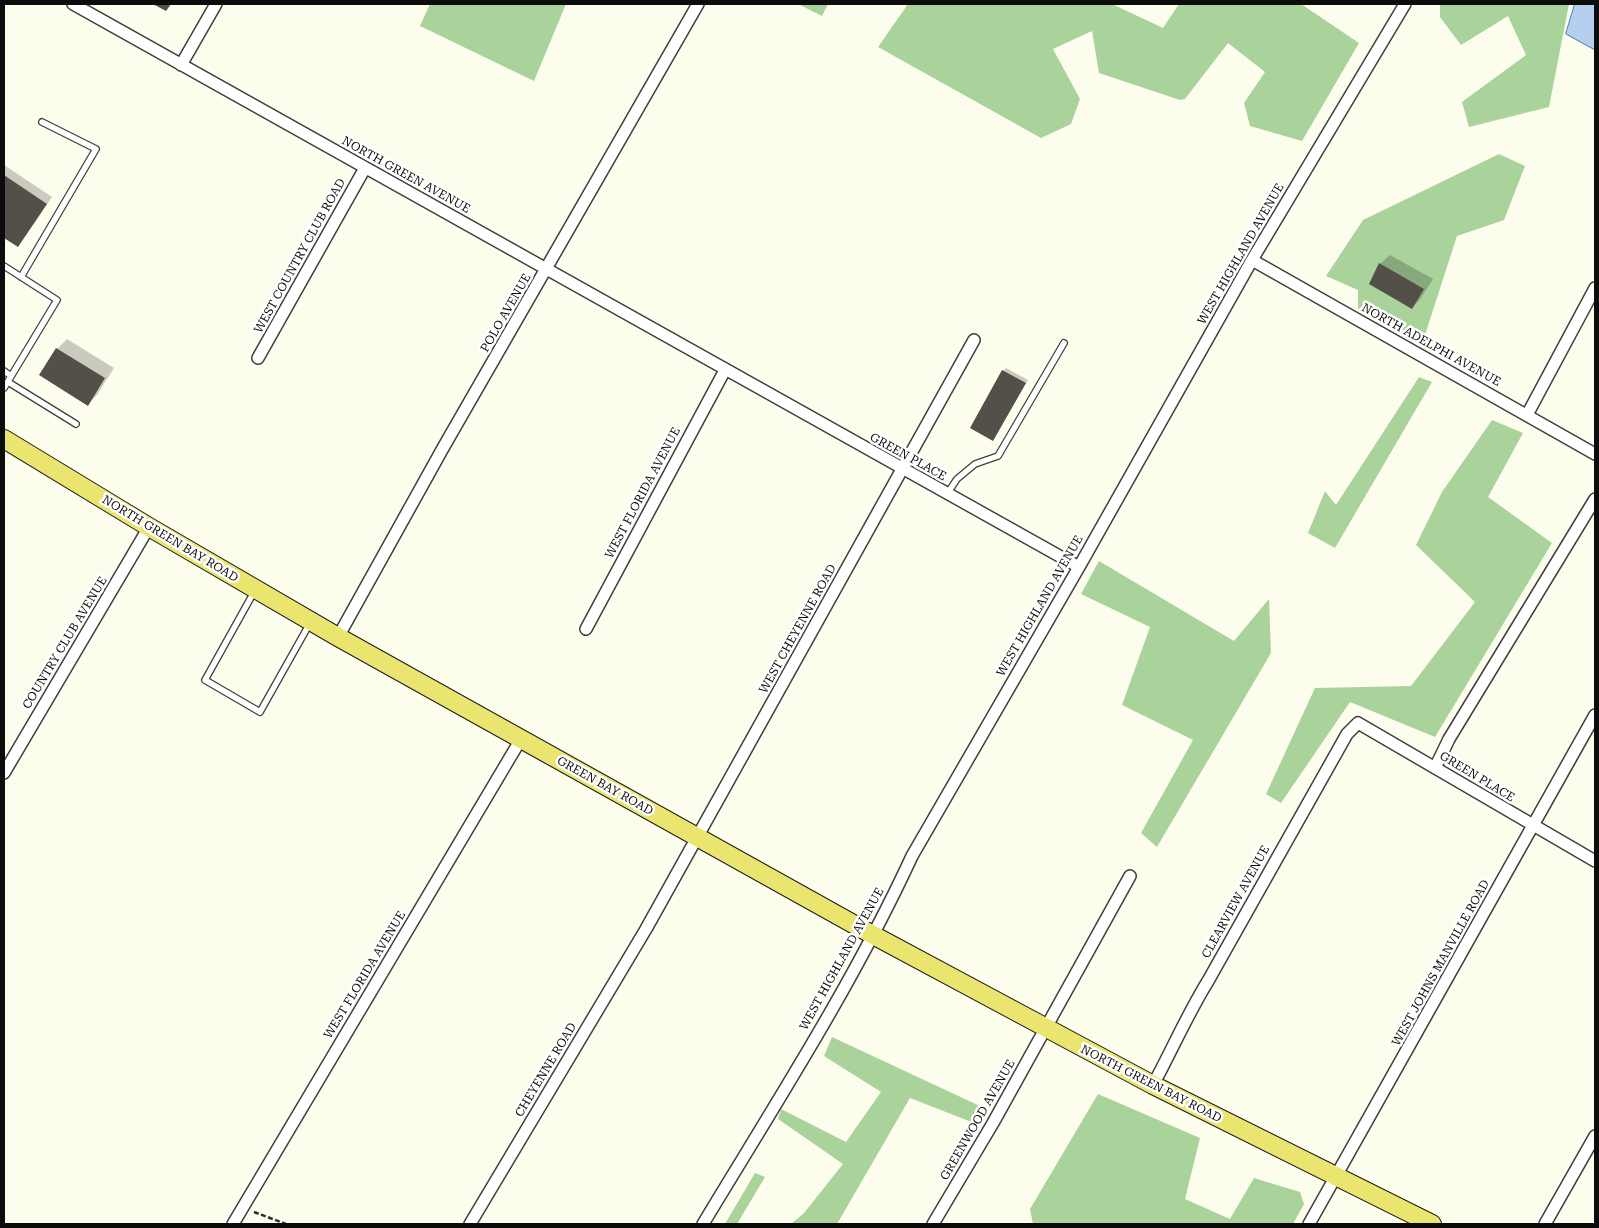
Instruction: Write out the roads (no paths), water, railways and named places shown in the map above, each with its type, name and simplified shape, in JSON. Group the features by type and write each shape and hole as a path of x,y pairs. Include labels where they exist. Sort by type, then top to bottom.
{"main road":[{"name":"NORTH GREEN BAY ROAD","path":"4,439 148,527 338,637"},
{"name":"GREEN BAY ROAD","path":"338,637 873,935"},
{"name":"NORTH GREEN BAY ROAD","path":"873,935 1046,1030 1432,1224"}],"street":[{"name":"NORTH GREEN AVENUE","path":"73,4 725,370"},
{"path":"181,65 216,4"},
{"name":"POLO AVENUE","path":"338,637 443,448 547,270 698,4"},
{"name":"WEST HIGHLAND AVENUE","path":"703,1224 822,1026 873,935 912,856 1252,260 1405,4"},
{"name":"WEST COUNTRY CLUB ROAD","path":"258,358 365,168"},
{"name":"NORTH ADELPHI AVENUE","path":"1252,260 1595,454"},
{"path":"1527,415 1595,288"},
{"name":"WEST CHEYENNE ROAD","path":"646,929 974,340"},
{"name":"GREEN PLACE","path":"725,370 1078,567"},
{"name":"WEST FLORIDA AVENUE","path":"586,629 725,370"},
{"path":"1435,768 1450,739 1595,499"},
{"name":"COUNTRY CLUB AVENUE","path":"4,773 148,527"},
{"name":"WEST JOHNS MANVILLE ROAD","path":"1309,1224 1595,716"},
{"name":"GREEN PLACE","path":"1347,734 1358,724 1595,861"},
{"name":"CLEARVIEW AVENUE","path":"1153,1085 1172,1050 1186,1016 1347,734"},
{"name":"WEST FLORIDA AVENUE","path":"233,1224 521,739"},
{"name":"GREENWOOD AVENUE","path":"933,1224 1046,1030 1130,876"},
{"name":"CHEYENNE ROAD","path":"470,1224 646,929"},
{"path":"1545,1224 1595,1136"}],"lane":[{"path":"20,277 96,149 42,122"},
{"path":"4,266 57,300 4,388"},
{"path":"947,494 957,479 975,464 998,456 1064,343"},
{"path":"4,372 10,379 76,424"},
{"path":"255,590 205,680 260,712 311,622"}],"water":[{"path":"1575,4 1595,4 1595,50 1566,34"}]}
